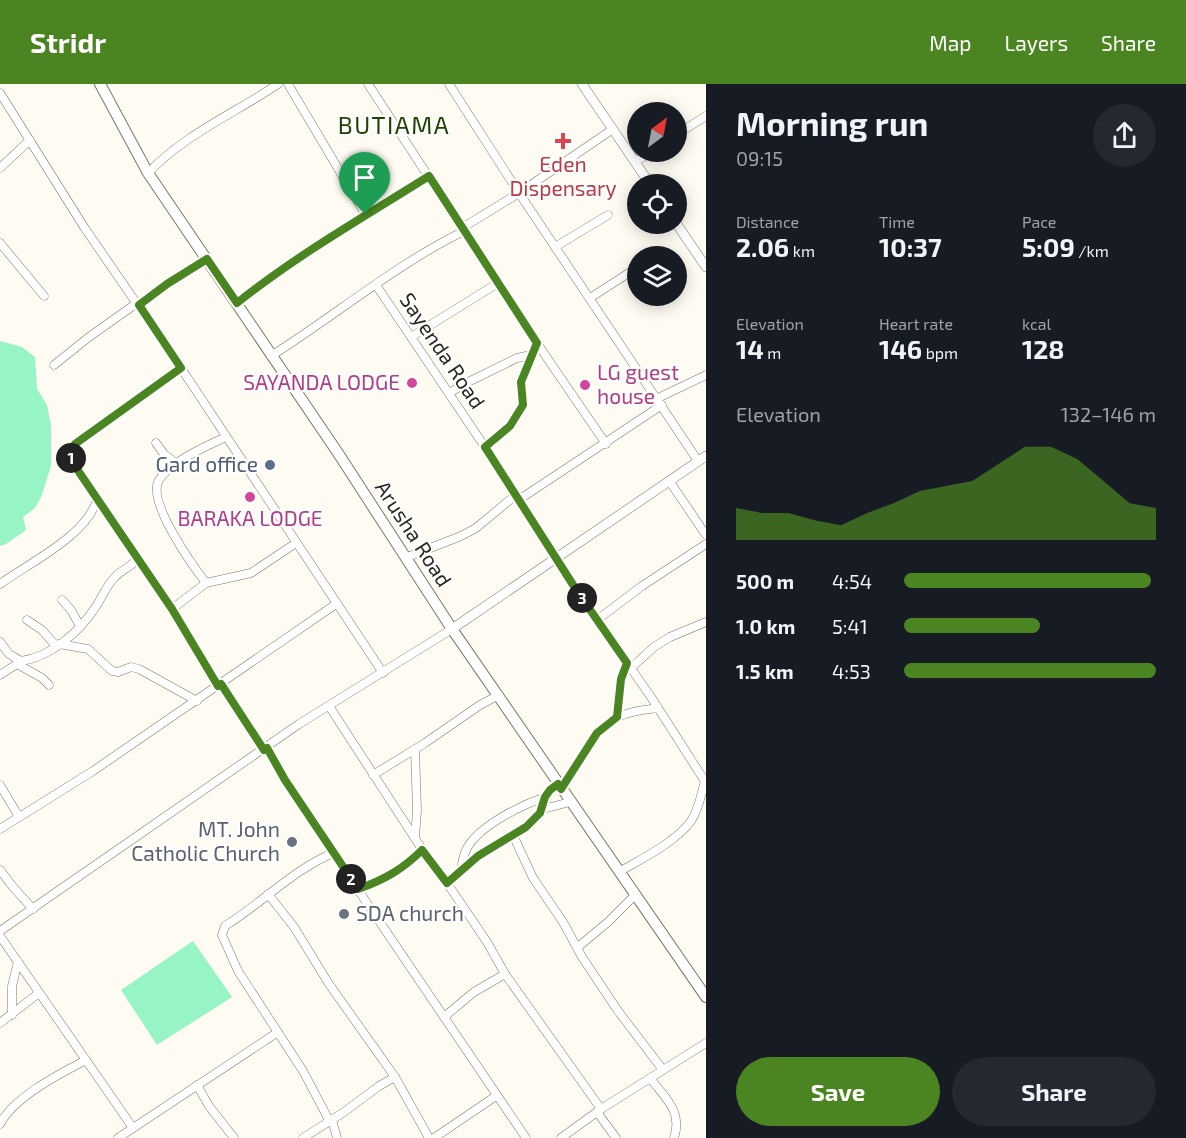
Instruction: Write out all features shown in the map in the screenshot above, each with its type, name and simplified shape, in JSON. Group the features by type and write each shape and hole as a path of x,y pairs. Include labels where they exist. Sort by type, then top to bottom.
{"main road":[{"name":"Arusha Road","path":"100,84 148,173 338,453 452,629 706,997"}],"street":[{"path":"148,173 195,137 278,84"},
{"path":"288,84 365,214"},
{"path":"368,84 537,343 606,444"},
{"path":"0,931 299,724 452,629 702,458 660,402 555,247 450,84"},
{"path":"582,84 627,150"},
{"path":"0,93 84,227 181,368 383,673"},
{"path":"687,128 706,116"},
{"path":"271,356 613,129"},
{"path":"0,168 30,140"},
{"path":"635,162 643,174"},
{"path":"237,303 278,271 365,214 429,176"},
{"path":"555,247 608,215"},
{"path":"684,234 705,265"},
{"path":"1,246 44,296"},
{"path":"54,365 88,337 207,259"},
{"path":"590,298 627,274"},
{"path":"411,338 498,283"},
{"name":"Sayenda Road","path":"376,285 597,620 658,708"},
{"path":"485,447 510,426 523,405 521,382 537,343"},
{"path":"449,393 517,358 531,355"},
{"path":"181,368 69,450 72,461 172,609 220,685 526,1138"},
{"path":"405,558 477,528 518,497 606,444 660,402 706,375"},
{"path":"206,584 170,526 157,495 159,480 191,454 226,437"},
{"path":"156,443 164,454 177,464"},
{"path":"670,482 706,535"},
{"path":"0,584 81,526 93,510 97,499"},
{"path":"172,609 206,584 251,573 296,543"},
{"path":"597,620 642,586 706,544"},
{"path":"0,675 19,663 35,658 58,645 80,626 115,577 127,570 137,559"},
{"path":"62,600 80,626"},
{"path":"0,829 70,786 197,701 336,604"},
{"path":"27,620 58,645 88,649 112,670 118,672 131,667 139,669 197,701"},
{"path":"617,717 621,679 629,666 654,646 670,637 690,627 704,624"},
{"path":"0,642 19,663 49,685"},
{"path":"373,774 499,695"},
{"path":"329,706 422,850 487,942 616,1138"},
{"path":"543,809 545,797 550,790 560,787 597,733 617,717 658,708 706,782 692,820 685,828 657,849 619,872"},
{"path":"415,749 417,811 415,837"},
{"path":"698,770 706,764"},
{"path":"0,785 19,817"},
{"path":"461,871 467,847 482,832 520,807 545,797"},
{"path":"447,883 495,845 526,827 543,809 570,802"},
{"path":"513,835 533,878 563,922 582,957 618,1011 663,1070"},
{"path":"358,889 390,876 422,850"},
{"path":"333,853 318,859 268,894 225,926 222,934 238,971 303,1071 331,1121 337,1138"},
{"path":"0,870 33,909"},
{"path":"268,894 294,927 329,984 395,1077 429,1138"},
{"path":"578,947 635,895"},
{"path":"0,936 133,1128"},
{"path":"12,1015 12,986 18,962"},
{"path":"444,1017 474,992 506,974"},
{"path":"0,1023 39,993"},
{"path":"118,1138 278,1032"},
{"path":"561,1138 706,1043"},
{"path":"0,1125 12,1107 86,1060"},
{"path":"303,1138 395,1077"},
{"path":"650,1078 675,1112 678,1121 674,1138"},
{"path":"196,1085 208,1106 234,1138"},
{"path":"434,1138 496,1096"}],"green space":[{"path":"0,341 22,347 35,357 37,389 47,405 51,425 51,466 35,508 23,517 26,530 0,546"},
{"path":"193,941 232,997 157,1045 121,990"}],"place":[{"name":"Eden Dispensary","path":"563,141"},
{"name":"SAYANDA LODGE","path":"412,383"},
{"name":"LG guest house","path":"585,385"},
{"name":"Gard office","path":"270,465"},
{"name":"BARAKA LODGE","path":"250,497"},
{"name":"MT. John Catholic Church","path":"292,842"},
{"name":"SDA church","path":"344,914"}],"district":[{"name":"BUTIAMA","path":"394,126"}],"route":[{"path":"429,176 537,343 521,382 523,405 510,426 485,447 577,591 627,663 621,679 617,717 597,733 561,789 558,784 550,790 545,797 543,809 526,827 478,856 447,883 422,850 390,876 358,889 285,780 267,748 264,750 221,684 218,686 172,609 72,461 69,450 181,368 139,305 207,259 237,303 278,271 365,214 429,176"}]}
